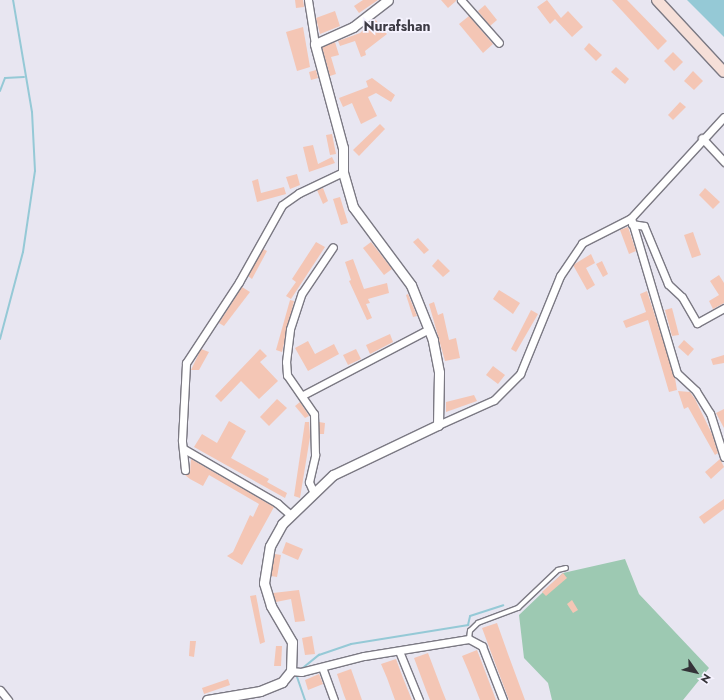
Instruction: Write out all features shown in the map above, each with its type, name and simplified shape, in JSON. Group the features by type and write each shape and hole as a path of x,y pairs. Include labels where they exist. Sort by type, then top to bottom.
{"main road":[{"path":"657,0 724,72"}],"street":[{"path":"308,0 315,44 343,148 343,172 356,213 404,274 429,329 438,372 438,425"},
{"path":"315,44 353,27 388,0"},
{"path":"461,0 499,43"},
{"path":"295,672 292,642 268,601 264,583 272,540 314,491 340,471 494,400 520,374 560,276 582,243 632,221 702,138 724,117"},
{"path":"702,138 724,162"},
{"path":"185,470 184,448 186,363 235,288 282,206 299,193 343,172"},
{"path":"632,221 644,226 668,284 682,297 697,323 724,308"},
{"path":"632,221 677,373 696,390 710,413 721,439 724,457"},
{"path":"314,491 308,482 315,455 314,414 303,396 287,375 290,329 302,293 333,247"},
{"path":"303,396 429,329"},
{"path":"184,448 277,503 291,516"},
{"path":"207,700 260,691 282,682 295,672 399,651 469,639 482,646 503,700"},
{"path":"399,651 419,700"},
{"path":"322,667 334,700"},
{"path":"0,690 8,700"}],"lane":[{"path":"469,639 470,631 478,623 518,608 558,570 566,568"}],"green space":[{"path":"625,559 639,594 709,668 683,700 552,700 548,683 524,658 519,615 563,573"}],"water":[{"path":"687,0 724,0 724,37"}],"building":[{"path":"295,0 303,0 304,7 296,8"},
{"path":"363,0 378,0 359,13 354,6"},
{"path":"441,0 456,0 456,1 448,8"},
{"path":"547,0 561,18 568,11 583,27 572,37 555,19 550,24 537,7"},
{"path":"612,0 627,0 667,41 658,50"},
{"path":"485,5 497,20 490,26 478,11"},
{"path":"335,11 340,26 320,34 316,18"},
{"path":"469,16 493,44 483,53 459,24"},
{"path":"375,19 387,34 365,51 366,55 361,57 355,41 340,46 338,41 360,33"},
{"path":"303,27 310,67 297,71 286,32"},
{"path":"335,42 339,55 331,57 336,74 330,76 322,47"},
{"path":"589,43 602,55 596,61 584,49"},
{"path":"673,52 683,62 674,71 664,61"},
{"path":"616,67 629,79 625,84 611,72"},
{"path":"316,70 318,78 311,80 309,72"},
{"path":"693,71 703,81 694,90 684,81"},
{"path":"372,78 395,95 391,102 376,93 368,97 377,116 361,124 352,103 343,107 339,98 368,87 366,81"},
{"path":"680,102 686,107 673,120 668,115"},
{"path":"380,124 385,129 359,156 353,150"},
{"path":"332,134 336,154 330,155 326,135"},
{"path":"313,145 318,164 332,157 335,163 309,172 303,147"},
{"path":"297,174 300,185 290,189 286,177"},
{"path":"258,179 261,193 284,187 286,194 257,202 252,181"},
{"path":"323,188 328,201 323,204 317,190"},
{"path":"705,188 720,202 713,209 699,195"},
{"path":"340,197 348,223 341,225 333,199"},
{"path":"628,227 636,251 629,254 620,230"},
{"path":"693,232 701,255 692,258 684,235"},
{"path":"418,238 429,250 424,254 413,242"},
{"path":"316,242 325,247 291,299 286,296 296,282 292,279"},
{"path":"371,242 392,269 384,275 363,248"},
{"path":"263,249 267,251 252,279 248,276"},
{"path":"591,254 595,263 586,268 595,285 587,290 573,265"},
{"path":"353,259 364,289 387,283 389,293 368,299 370,303 366,304 372,318 367,320 349,281 351,280 345,262"},
{"path":"438,259 450,271 443,277 432,266"},
{"path":"602,261 608,274 603,277 596,264"},
{"path":"719,275 724,283 724,303 713,309 709,301 719,295 710,281"},
{"path":"242,287 250,292 224,326 219,323"},
{"path":"499,290 520,303 513,314 493,299"},
{"path":"647,291 675,378 677,390 669,392 648,320 626,328 623,321 646,312 640,294"},
{"path":"408,294 417,316 413,317 406,295"},
{"path":"290,300 294,301 282,352 276,350"},
{"path":"434,302 438,315 443,313 449,340 456,338 460,358 445,361 429,304"},
{"path":"672,308 679,335 672,336 665,310"},
{"path":"531,310 538,314 516,352 511,349"},
{"path":"390,334 393,342 370,354 366,345"},
{"path":"684,340 694,349 688,356 678,347"},
{"path":"308,341 315,354 334,344 339,354 308,371 295,348"},
{"path":"201,349 209,352 199,370 191,370"},
{"path":"260,349 267,356 260,362 278,381 259,399 241,381 221,402 215,396"},
{"path":"356,349 361,359 348,365 343,355"},
{"path":"724,355 724,363 713,365 711,359"},
{"path":"493,366 505,375 498,384 486,375"},
{"path":"678,391 690,392 695,399 712,434 718,453 715,455 688,407 684,409"},
{"path":"474,395 477,401 446,412 446,402"},
{"path":"277,399 287,408 269,426 260,417"},
{"path":"300,402 309,416 305,418 295,406"},
{"path":"724,409 724,428 716,413"},
{"path":"229,421 246,431 231,458 269,479 267,482 287,493 285,498 194,447 202,434 217,443"},
{"path":"305,422 309,422 310,437 300,498 294,496"},
{"path":"319,422 325,423 324,434 319,434"},
{"path":"191,459 274,507 242,565 227,556 233,552 250,515 253,517 259,504 209,475 203,486 190,479 185,475 190,472"},
{"path":"720,459 724,467 711,479 705,472"},
{"path":"724,499 724,509 704,524 699,517"},
{"path":"286,542 303,549 298,560 282,553"},
{"path":"275,554 281,555 277,577 271,576"},
{"path":"563,573 567,578 546,596 542,592"},
{"path":"299,590 305,621 295,622 291,599 276,602 273,593"},
{"path":"256,595 265,642 260,644 250,596"},
{"path":"572,600 578,610 573,613 567,604"},
{"path":"497,623 525,700 509,700 482,628"},
{"path":"312,636 315,654 305,655 302,638"},
{"path":"190,641 196,641 194,657 189,656"},
{"path":"276,646 282,646 281,666 274,666"},
{"path":"477,650 496,700 480,700 462,656"},
{"path":"428,653 446,700 430,700 426,690 414,658"},
{"path":"396,659 412,700 395,700 381,664"},
{"path":"351,669 362,700 346,700 344,695 337,674"},
{"path":"319,674 323,684 308,690 305,680"},
{"path":"228,679 230,685 204,694 202,688"}],"waterway":[{"path":"0,339 23,252 35,171 32,112 13,0"},
{"path":"0,91 5,78 24,77"},
{"path":"299,671 319,655 351,644 468,625 470,616 503,605"},
{"path":"296,674 305,700"}],"district":[{"name":"Nurafshan","path":"397,26"}]}
